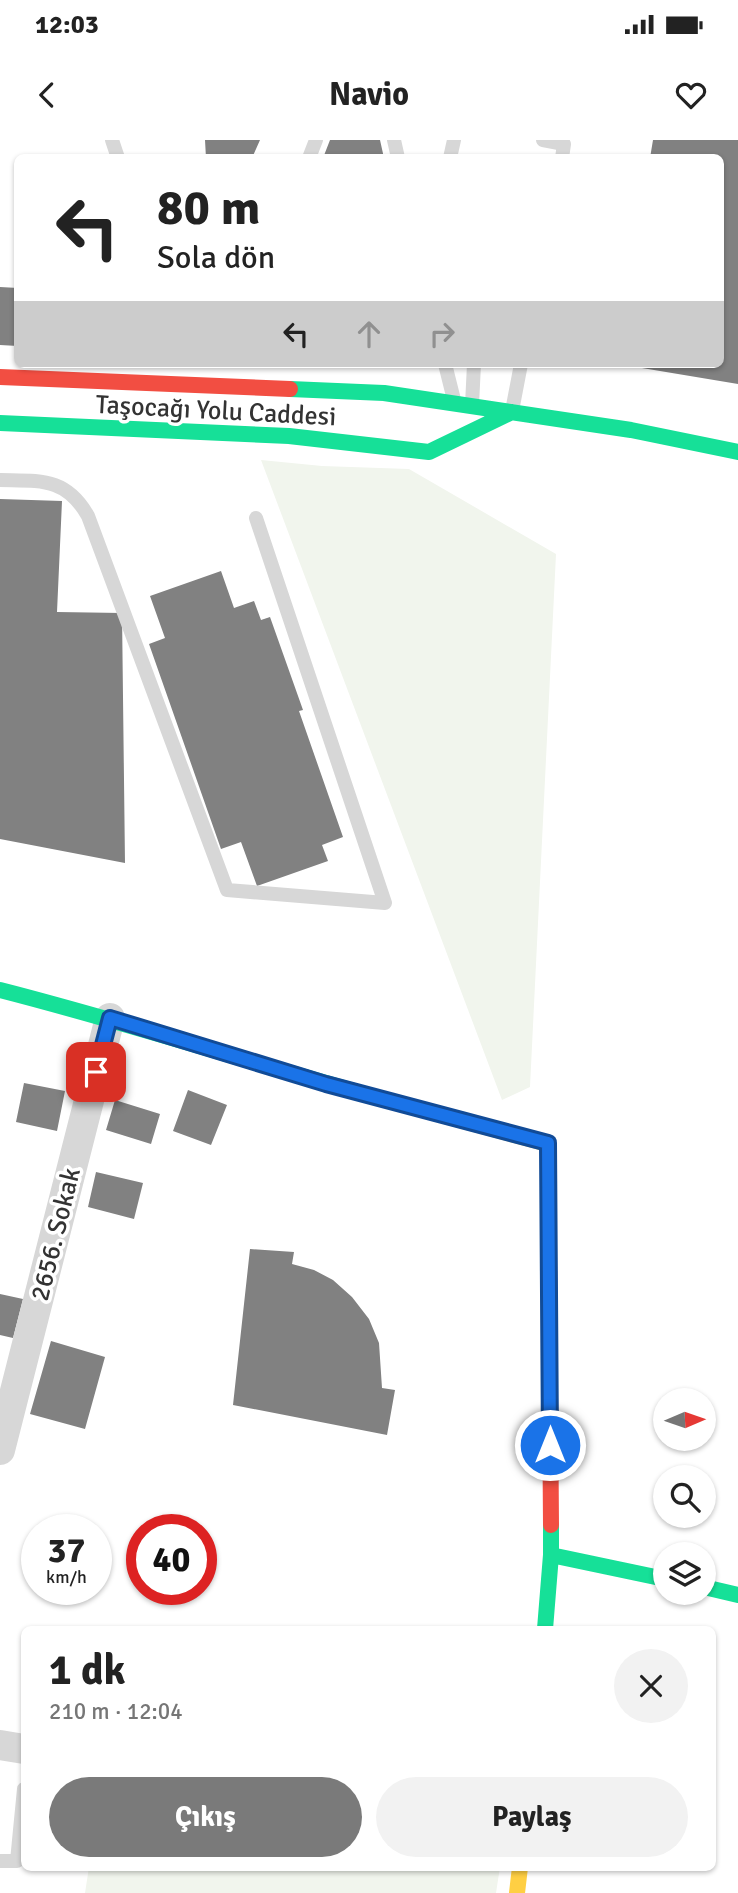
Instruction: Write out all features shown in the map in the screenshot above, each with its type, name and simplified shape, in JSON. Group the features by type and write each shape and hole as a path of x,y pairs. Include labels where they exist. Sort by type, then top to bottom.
{"main road":[{"name":"Taşocağı Yolu Caddesi","path":"0,377 193,385 216,381 384,393 631,429 738,452"},
{"name":"Taşocağı Yolu Caddesi","path":"0,423 289,436 429,452 512,412"},
{"path":"0,990 110,1018 326,1084 548,1143 551,1555 545,1626"},
{"path":"551,1555 653,1576"},
{"path":"716,1590 738,1595"},
{"path":"517,1893 520,1871"}],"street":[{"name":"2656. Sokak","path":"0,1450 110,1018"},
{"path":"0,1745 21,1748"}],"lane":[{"path":"544,140 564,145 563,154"},
{"path":"193,368 193,385"},
{"path":"446,368 454,404"},
{"path":"472,406 474,368"},
{"path":"512,412 521,368"},
{"path":"0,480 49,482 70,493 84,510 154,688 227,890 385,903 256,518"},
{"path":"0,1861 17,1861 21,1820"}],"shaded area":[{"path":"261,460 322,466 409,469 556,554 530,1087 502,1100"},
{"path":"88,1871 499,1871 496,1893 85,1893"}],"building":[{"path":"205,140 260,140 254,154 206,154"},
{"path":"330,140 380,140 383,154 325,154"},
{"path":"653,140 738,140 738,384 642,368 724,368 724,154 651,154"},
{"path":"0,287 14,288 14,346 0,345"},
{"path":"0,499 62,501 57,612 122,613 125,863 0,839"},
{"path":"221,571 234,608 254,601 261,620 270,617 343,837 322,845 328,861 257,886 241,842 221,849 149,644 165,638 150,596"},
{"path":"24,1083 65,1091 57,1131 16,1122"},
{"path":"188,1090 227,1105 211,1145 173,1131"},
{"path":"115,1100 160,1114 151,1144 106,1130"},
{"path":"96,1172 143,1183 134,1219 88,1207"},
{"path":"250,1249 294,1252 292,1264 314,1270 333,1280 352,1297 369,1319 379,1343 382,1388 395,1390 387,1435 233,1405"},
{"path":"0,1294 23,1299 13,1338 0,1335"},
{"path":"51,1341 105,1357 85,1429 30,1414"}],"traffic: fast":[{"path":"290,389 384,393 631,430 738,452"},
{"path":"0,423 289,436 429,452 512,412"},
{"path":"0,990 419,1109"},
{"path":"545,1626 551,1525"},
{"path":"551,1555 653,1576"},
{"path":"716,1590 738,1595"}],"traffic: slow":[{"path":"419,1109 548,1144 549,1255"},
{"path":"517,1893 520,1871"}],"traffic: jam":[{"path":"0,377 290,389"},
{"path":"549,1255 551,1525"}],"route":[{"path":"96,1072 110,1018 326,1084 548,1143 550,1445"}]}
